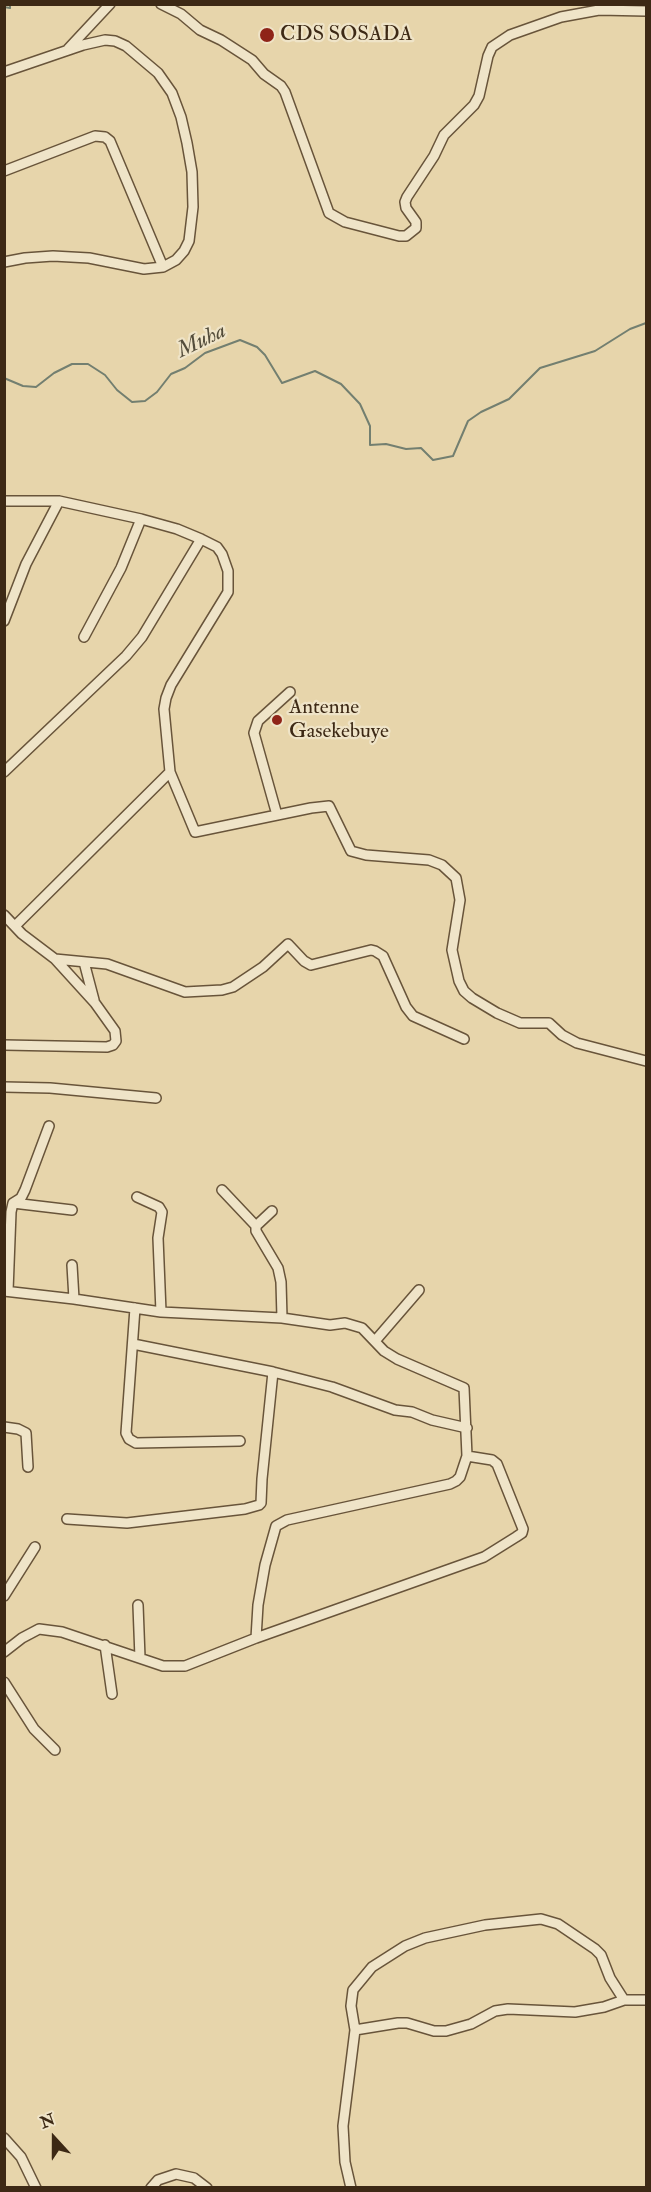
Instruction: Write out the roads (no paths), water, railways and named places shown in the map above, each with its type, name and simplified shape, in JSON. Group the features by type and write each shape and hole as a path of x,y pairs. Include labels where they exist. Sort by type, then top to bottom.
{"street":[{"path":"66,51 110,4"},
{"path":"161,4 181,14 200,30 221,40 252,60 264,74 281,86 329,213 345,222 399,236 406,236 416,228 416,222 406,208 407,197 434,156 444,135 474,105 479,96 492,47 510,34 561,17 599,10 646,11"},
{"path":"4,72 105,40 115,41 141,56 158,72 172,93 181,117 192,172 193,207 189,241 176,260 163,267 144,269 88,258 53,256 4,262"},
{"path":"4,171 95,136 105,137 110,141 163,267"},
{"path":"4,501 59,501 141,519 177,529 201,539 217,547 222,554 228,571 228,592 191,649 166,698 164,709 170,772 195,832 329,806 351,851 366,855 429,860 442,865 456,878 459,888 459,914 452,950 459,981 464,991 472,998 520,1023 549,1023 562,1035 577,1043 646,1061"},
{"path":"4,621 26,564 59,501"},
{"path":"84,637 121,568 141,519"},
{"path":"4,772 126,656 142,637 201,539"},
{"path":"277,815 254,733 258,721 268,709 290,692"},
{"path":"15,926 170,772"},
{"path":"4,915 55,959 95,1003 115,1031 117,1038 113,1045 4,1045"},
{"path":"55,959 106,964 180,991 192,992 222,990 242,982 288,944 311,965 375,951 383,956 406,1007 413,1016 464,1039"},
{"path":"84,962 95,1003"},
{"path":"4,1087 50,1088 156,1098"},
{"path":"49,1126 25,1190 21,1198 13,1203 6,1291 162,1312 282,1318 330,1325 345,1323 362,1328 384,1351 397,1359 464,1388 467,1456 460,1477 450,1485 287,1520 276,1526 265,1565 258,1605 256,1638"},
{"path":"222,1190 256,1226 256,1231 278,1268 282,1282 282,1318"},
{"path":"137,1197 159,1207 162,1212 158,1238 162,1312"},
{"path":"13,1203 72,1210"},
{"path":"256,1226 272,1211"},
{"path":"72,1265 74,1299"},
{"path":"375,1341 419,1290"},
{"path":"135,1308 126,1433 129,1439 136,1443 240,1441"},
{"path":"133,1344 273,1372 332,1387 395,1410 412,1412 432,1420 467,1428"},
{"path":"67,1519 127,1523 245,1509 260,1505 273,1372"},
{"path":"4,1427 26,1433 28,1467"},
{"path":"4,1652 22,1638 39,1629 62,1632 163,1666 185,1666 256,1638 484,1557 522,1533 523,1529 497,1464 492,1460 467,1456"},
{"path":"4,1596 35,1547"},
{"path":"138,1605 140,1658"},
{"path":"105,1645 112,1694"},
{"path":"4,1682 34,1729 56,1750"},
{"path":"351,2187 345,2162 343,2126 355,2030 351,2006 354,1990 372,1967 405,1946 425,1938 461,1929 541,1918 549,1920 580,1938 601,1955 610,1978 624,2000"},
{"path":"355,2030 398,2023 434,2031 446,2031 459,2029 501,2010 543,2009 575,2012 604,2007 624,2000 646,2000"},
{"path":"4,2138 21,2157 36,2187"},
{"path":"151,2187 158,2180 176,2174 194,2178 207,2187"}],"waterway":[{"path":"4,7 10,8 10,4"},
{"name":"Muha","path":"4,378 23,386 36,387 54,373 72,364 88,364 105,375 117,390 132,402 145,401 157,392 171,374 185,368 205,353 240,340 257,347 265,355 282,383 315,371 341,384 360,404 370,426 370,445 386,444 406,449 421,448 433,460 453,456 468,421 509,399 540,368 595,351 630,329 646,323"}],"place":[{"name":"CDS SOSADA","path":"267,35"},
{"name":"Antenne Gasekebuye","path":"277,720"}]}
